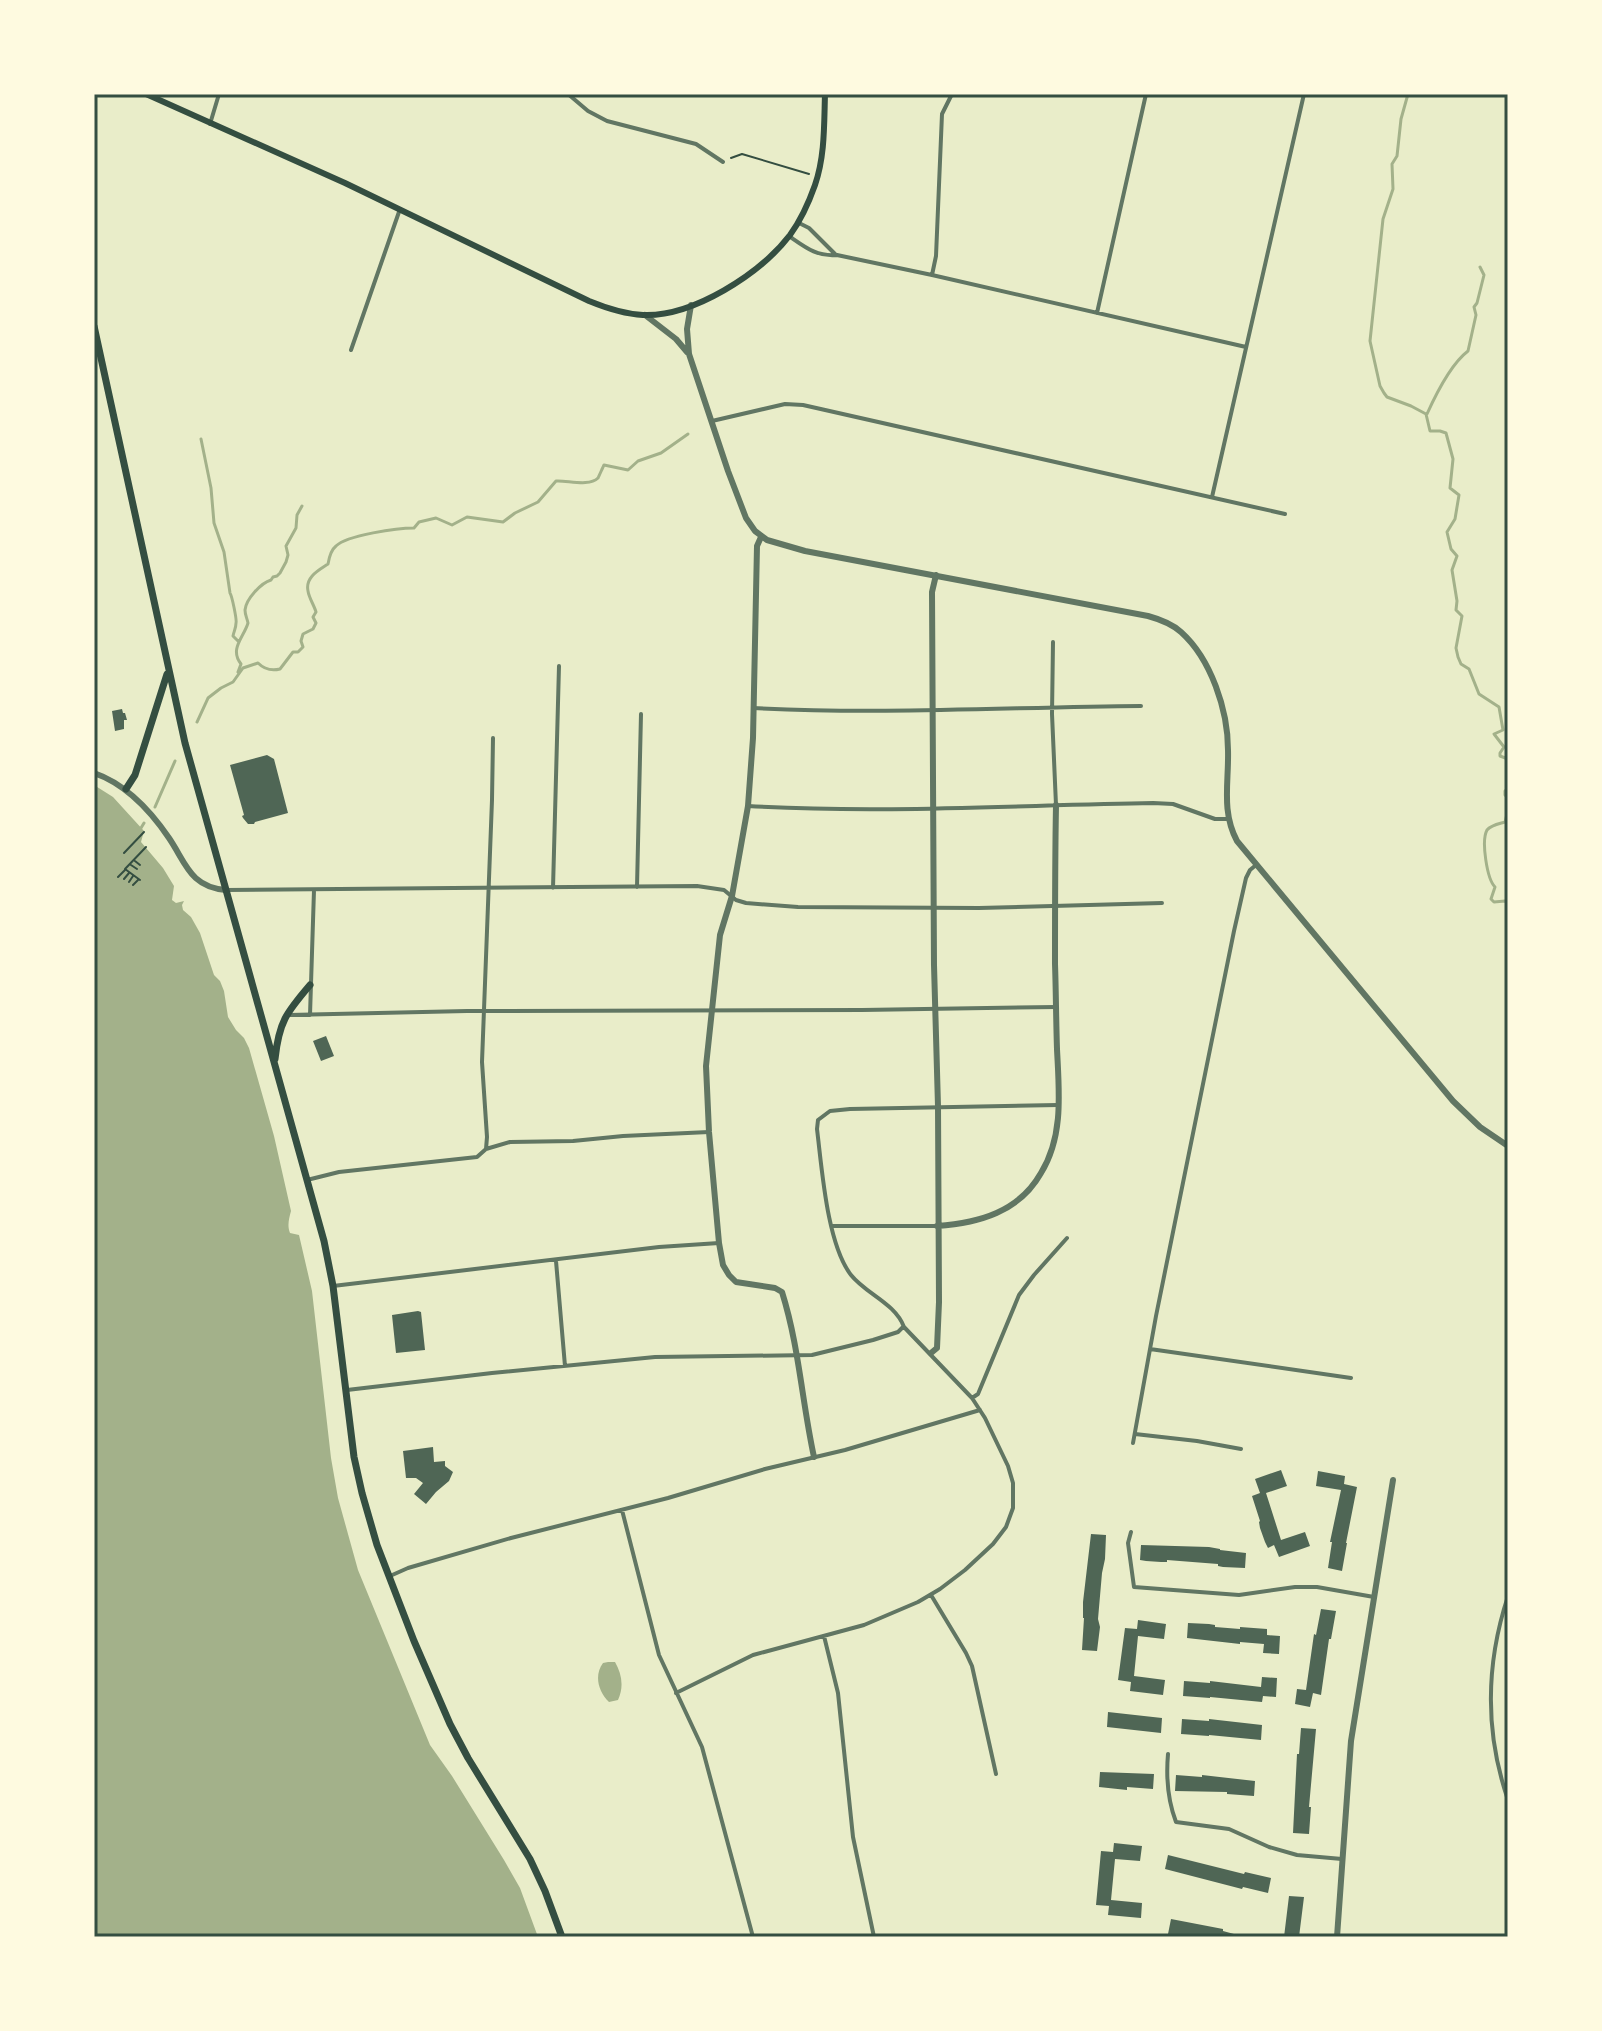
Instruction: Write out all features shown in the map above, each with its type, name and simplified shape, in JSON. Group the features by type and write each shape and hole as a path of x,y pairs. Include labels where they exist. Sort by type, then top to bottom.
{"main road":[{"path":"146,94 400,209 589,301 618,311 645,315 691,305 725,289 748,275 789,236 817,177 823,154 825,94"},
{"path":"94,326 191,768 324,1241 333,1286 354,1457 374,1535 425,1669 450,1724 530,1859 562,1937"},
{"path":"126,789 135,775 168,672"},
{"path":"275,1065 283,1019 310,985"}],"street":[{"path":"210,124 219,94"},
{"path":"568,94 588,111 607,121 696,144 723,162"},
{"path":"932,275 936,256 942,114 952,94"},
{"path":"1097,313 1146,94"},
{"path":"1212,497 1304,94"},
{"path":"351,350 400,209"},
{"path":"798,222 809,228 837,255"},
{"path":"789,236 824,256 837,255 932,275 1246,347"},
{"path":"691,305 687,329 689,354 737,498 746,518 761,537 797,550 1148,616 1178,629 1201,658 1223,711 1228,751 1228,819 1237,841 1453,1101 1480,1127 1508,1146"},
{"path":"645,315 676,339 689,354"},
{"path":"712,421 785,404 803,405 1285,514"},
{"path":"761,537 757,546 748,806 732,896 720,935 711,1010 706,1066 709,1132 724,1267 732,1280 740,1284 780,1290 797,1356 814,1457"},
{"path":"931,1353 937,1348 939,1329 932,592 936,575"},
{"path":"831,1226 937,1226 980,1220 1007,1207 1026,1192 1041,1174 1054,1147 1058,1105 1053,642"},
{"path":"553,888 559,666"},
{"path":"753,708 806,711 1141,706"},
{"path":"637,887 641,714"},
{"path":"486,1149 482,1081 483,1011 493,738"},
{"path":"94,773 126,789 158,823 191,875 205,885 226,890 705,887 724,890 741,902 766,906 1162,903"},
{"path":"748,806 1162,803 1184,807 1215,819 1228,819"},
{"path":"1133,1443 1240,902 1247,875 1256,865"},
{"path":"310,1015 314,890"},
{"path":"283,1019 290,1015 483,1011 1056,1007"},
{"path":"676,1693 753,1655 885,1617 931,1595 986,1550 1003,1532 1011,1515 1012,1476 980,1410 890,1308 850,1274 837,1248 817,1129 820,1118 835,1110 1058,1105"},
{"path":"307,1180 339,1172 477,1157 486,1149 510,1142 709,1132"},
{"path":"972,1398 978,1394 1019,1295 1067,1238"},
{"path":"333,1286 659,1247 719,1243"},
{"path":"556,1260 565,1366"},
{"path":"345,1390 679,1356 812,1355 873,1340 904,1327"},
{"path":"1150,1349 1351,1378"},
{"path":"389,1576 511,1538 980,1410"},
{"path":"1135,1434 1241,1449"},
{"path":"1337,1937 1353,1729 1393,1480"},
{"path":"622,1510 657,1651 702,1747 753,1937"},
{"path":"1131,1532 1128,1543 1134,1587 1239,1595 1317,1587 1374,1597"},
{"path":"931,1595 972,1666 996,1774"},
{"path":"1508,1596 1495,1647 1491,1698 1492,1729 1508,1800"},
{"path":"824,1636 838,1693 853,1837 874,1937"},
{"path":"1168,1754 1170,1806 1176,1822 1229,1829 1269,1847 1297,1855 1342,1859"}],"path":[{"path":"723,162 742,154 817,177"},
{"path":"124,853 144,832"},
{"path":"118,877 146,847"},
{"path":"134,860 140,865"},
{"path":"130,864 137,869"},
{"path":"125,869 139,880 133,885"},
{"path":"124,879 130,872"},
{"path":"129,882 134,876"}],"shaded area":[{"path":"94,785 113,797 144,831 141,842 174,886 172,900 176,903 184,901 183,910 200,933 214,975 224,991 228,1017 249,1048 291,1211 289,1230 299,1235 312,1291 331,1458 338,1498 358,1570 430,1745 520,1888 538,1937 94,1937"},
{"path":"615,1662 622,1685 618,1700 609,1702 602,1693 598,1678 603,1663"}],"building":[{"path":"122,709 127,720 124,720 124,729 115,731 112,711"},
{"path":"267,755 274,759 288,813 248,824 242,816 230,765"},
{"path":"326,1036 334,1056 321,1061 313,1041"},
{"path":"421,1312 425,1350 396,1353 392,1315"},
{"path":"433,1447 434,1462 445,1461 445,1466 453,1472 449,1481 426,1504 414,1494 423,1483 416,1478 406,1478 403,1451"},
{"path":"1281,1470 1287,1486 1266,1493 1281,1540 1305,1532 1310,1546 1279,1557 1274,1545 1268,1548 1265,1542 1252,1496 1260,1493 1255,1479"},
{"path":"1318,1471 1345,1476 1344,1484 1357,1487 1342,1571 1328,1568 1341,1490 1316,1486"},
{"path":"1091,1534 1106,1535 1097,1651 1082,1650 1083,1602"},
{"path":"1141,1545 1209,1547 1246,1553 1245,1568 1140,1560"},
{"path":"1321,1609 1336,1611 1321,1695 1313,1693 1310,1707 1295,1704 1297,1689 1306,1690"},
{"path":"1138,1620 1166,1624 1164,1639 1138,1636 1134,1676 1165,1680 1163,1695 1130,1691 1131,1682 1118,1680 1125,1628 1137,1629"},
{"path":"1188,1623 1267,1629 1267,1635 1280,1636 1279,1654 1263,1653 1264,1644 1187,1638"},
{"path":"1262,1677 1277,1678 1276,1697 1263,1696 1262,1702 1183,1696 1184,1681 1261,1687"},
{"path":"1108,1712 1162,1718 1161,1733 1107,1727"},
{"path":"1182,1719 1262,1725 1261,1740 1181,1734"},
{"path":"1301,1728 1316,1729 1309,1834 1293,1833"},
{"path":"1100,1772 1154,1774 1153,1789 1099,1787"},
{"path":"1176,1775 1255,1781 1254,1796 1175,1791"},
{"path":"1114,1843 1142,1846 1140,1861 1115,1859 1111,1900 1142,1903 1141,1918 1108,1915 1109,1906 1096,1905 1101,1851 1113,1852"},
{"path":"1168,1855 1271,1878 1268,1893 1165,1869"},
{"path":"1289,1896 1304,1897 1299,1937 1284,1937"},
{"path":"1171,1919 1223,1929 1245,1937 1181,1937 1168,1934"}],"waterway":[{"path":"1408,94 1401,119 1397,156 1392,164 1393,189 1383,219 1370,341 1380,386 1387,397 1426,414 1430,431 1446,433 1453,459 1450,488 1459,495 1455,519 1447,532 1451,549 1457,556 1452,570 1456,610 1462,616 1456,648 1461,664 1469,669 1479,694 1499,707 1503,730 1494,734 1504,747 1500,756 1508,759"},
{"path":"1427,414 1450,371 1468,351 1476,315 1474,307 1484,275 1480,267"},
{"path":"197,722 208,698 233,682 243,668 258,663 268,669 280,669 293,652 303,647 303,634 313,629 316,623 313,617 316,612 308,591 309,582 328,564 333,550 342,542 373,533 414,528 419,522 436,518 452,525 467,517 503,522 538,502 556,481 594,481 604,465 628,470 638,461 661,453 688,434"},
{"path":"201,439 214,523 224,552 235,613 233,636 238,641"},
{"path":"238,672 241,664 236,653 248,623 246,606 259,588 280,573 288,555 286,546 296,528 297,515 302,506"},
{"path":"155,807 175,761"},
{"path":"1508,788 1505,791 1508,798"},
{"path":"1508,810 1505,822 1493,826 1485,835 1487,868 1495,887 1491,899 1508,904"},
{"path":"141,828 144,823"}]}
